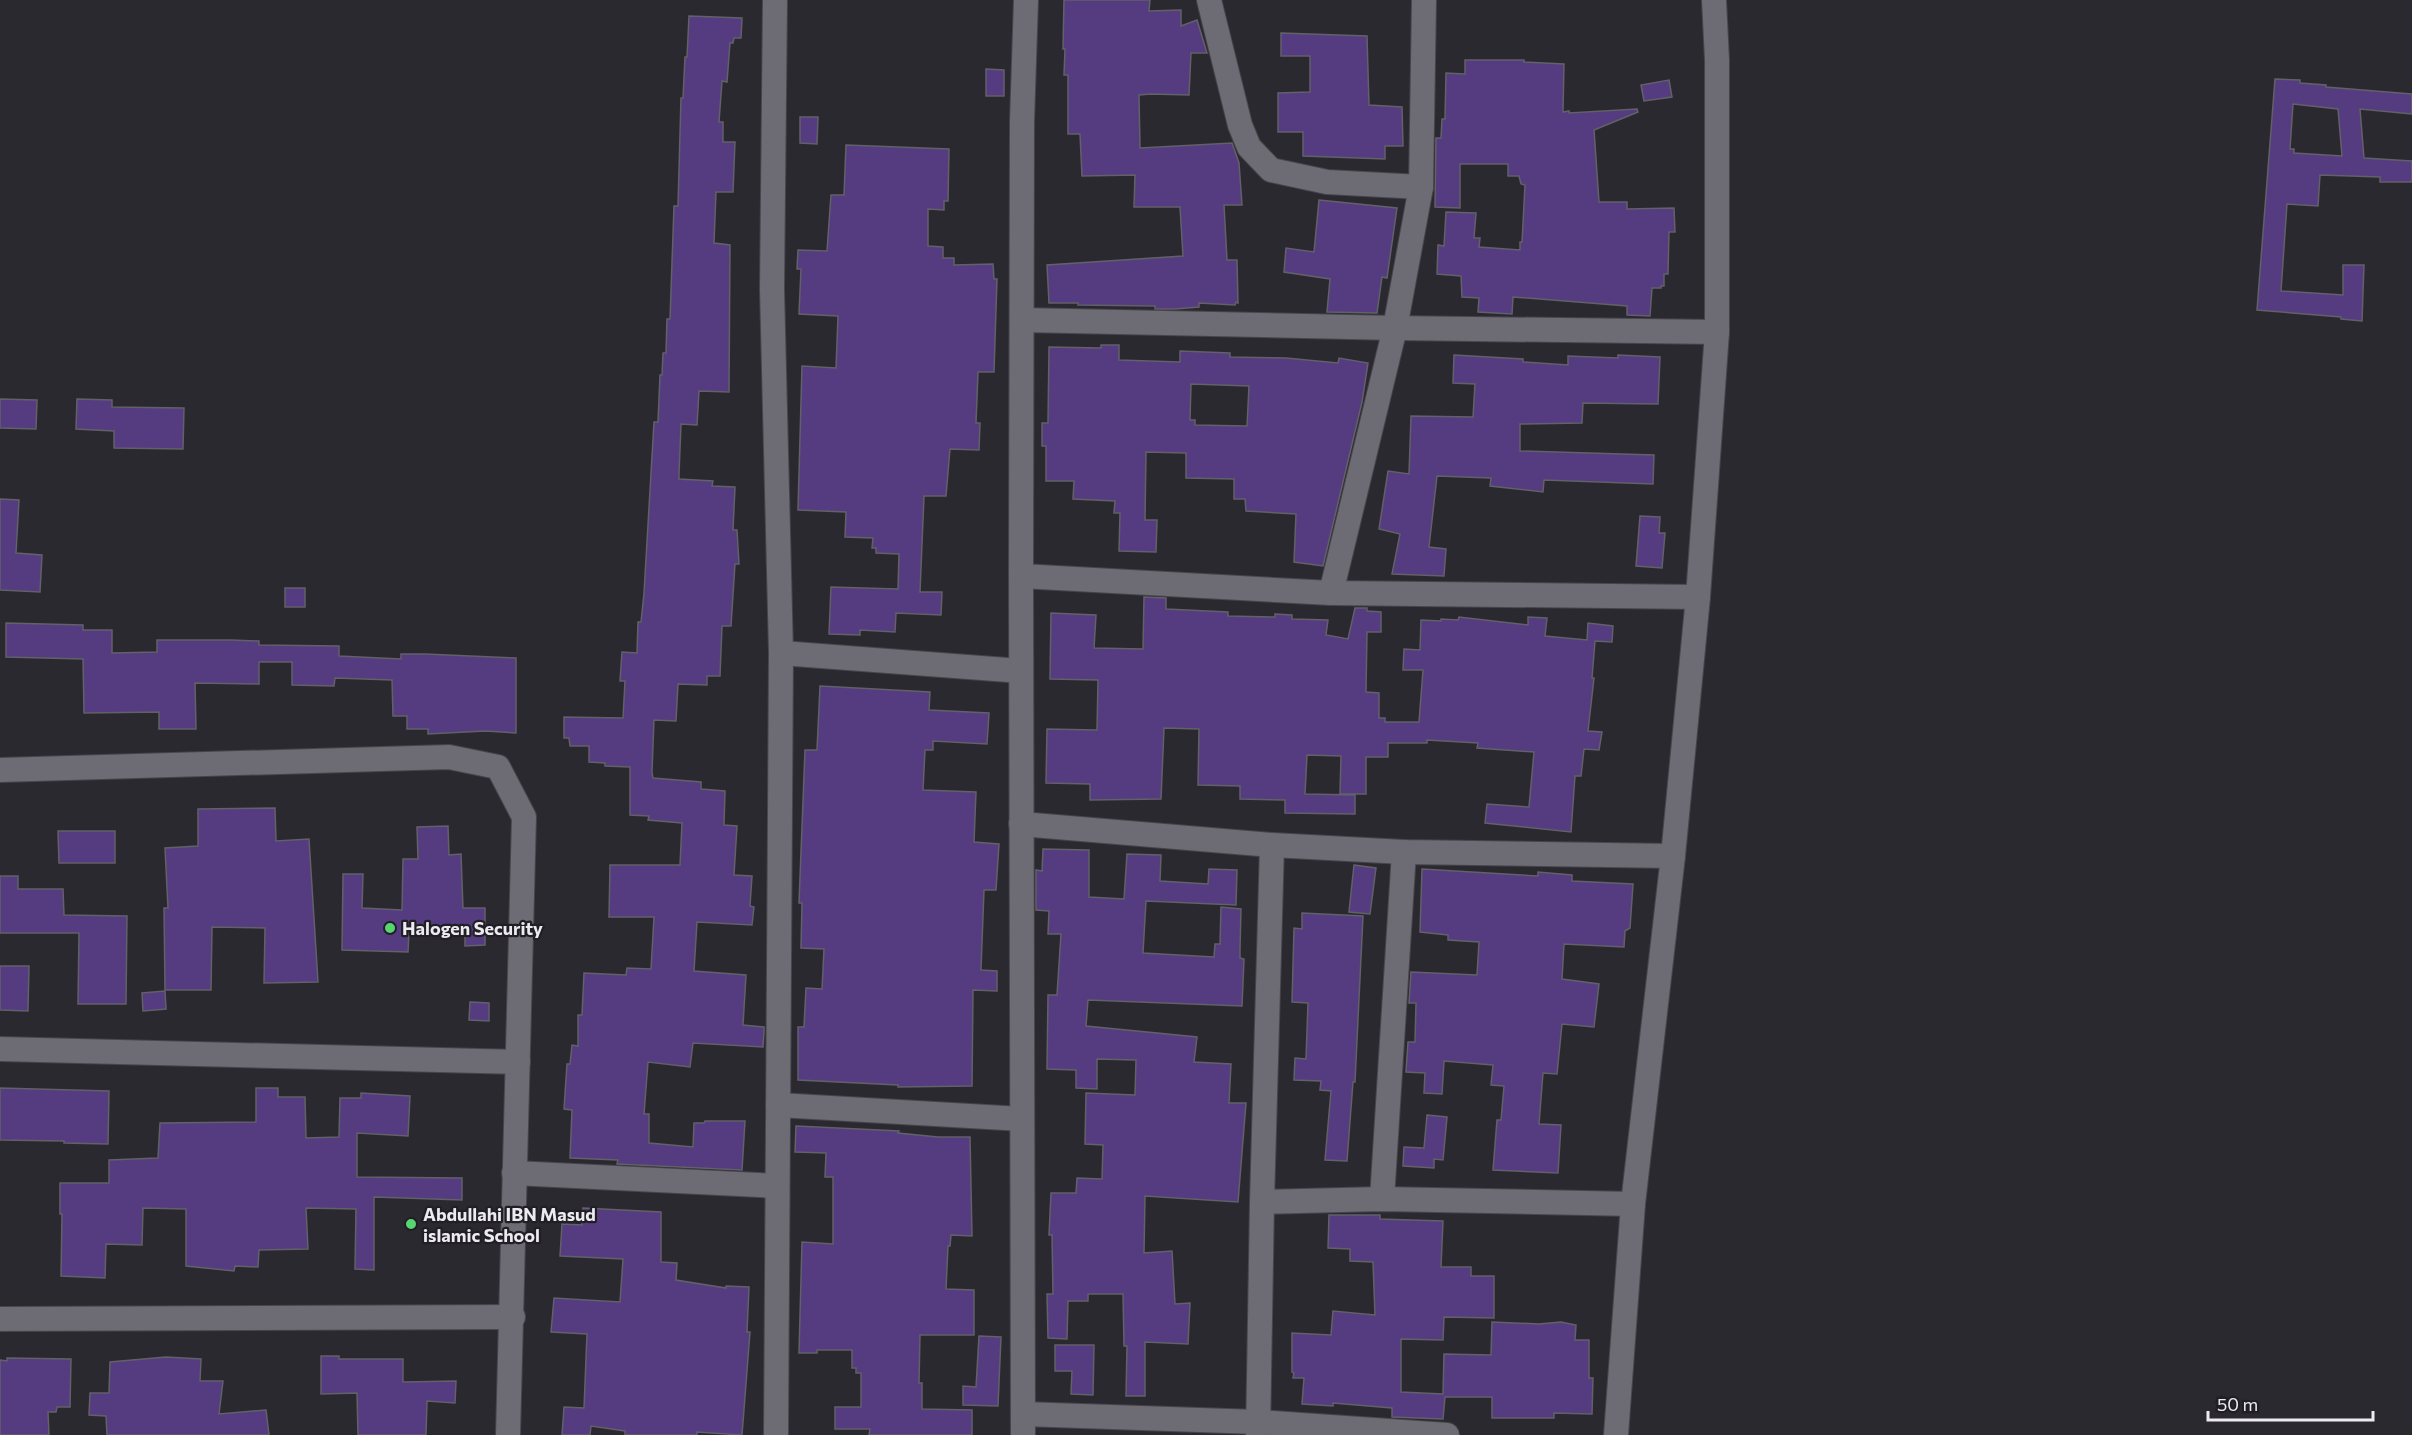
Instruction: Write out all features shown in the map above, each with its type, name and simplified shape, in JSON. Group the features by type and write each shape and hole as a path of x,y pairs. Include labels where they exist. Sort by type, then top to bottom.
{"street":[{"path":"775,0 772,290 781,653 776,1435"},
{"path":"1026,0 1022,122 1021,576 1023,1425 1447,1435"},
{"path":"1209,0 1240,125 1249,147 1271,170 1327,182 1421,187"},
{"path":"1331,593 1395,328 1421,187 1424,0"},
{"path":"1616,1435 1633,1204 1698,597 1718,332 1717,60 1714,0"},
{"path":"1022,321 1718,332"},
{"path":"1021,576 1331,593 1698,597"},
{"path":"781,653 1021,671"},
{"path":"0,770 449,756 498,767 524,817 514,1173 513,1317 508,1435"},
{"path":"1021,824 1272,845 1404,852 1672,856"},
{"path":"1258,1429 1272,845"},
{"path":"1382,1199 1404,852"},
{"path":"0,1049 518,1062"},
{"path":"778,1105 1022,1119"},
{"path":"514,1173 777,1186"},
{"path":"1262,1202 1382,1199 1633,1204"},
{"path":"0,1319 513,1317"}],"building":[{"path":"1064,0 1150,0 1149,11 1181,10 1181,26 1197,20 1207,53 1191,53 1189,95 1139,95 1140,148 1232,143 1239,163 1242,205 1224,205 1227,260 1237,260 1238,303 1236,302 1235,305 1199,303 1199,307 1155,309 1155,306 1049,303 1047,265 1183,256 1180,207 1134,207 1135,175 1082,176 1080,134 1068,134 1068,75 1064,75 1065,49 1063,49"},
{"path":"689,16 742,18 741,38 734,38 733,43 730,43 727,82 722,81 719,122 723,122 723,142 735,142 733,192 716,192 714,243 730,245 729,392 699,391 697,425 681,424 679,474 679,479 713,481 712,486 735,487 733,530 737,530 739,564 735,564 731,626 722,626 720,676 707,676 707,685 678,684 676,721 654,720 652,772 653,778 701,782 701,789 725,791 724,825 737,826 734,875 752,876 750,906 754,907 752,925 697,922 694,971 746,975 743,1025 764,1027 764,1031 763,1047 693,1043 690,1067 648,1062 644,1114 649,1114 649,1143 693,1147 694,1123 745,1121 742,1170 617,1164 618,1160 570,1158 572,1110 564,1109 567,1064 570,1064 572,1045 578,1046 578,1015 582,1015 584,973 626,975 627,968 651,969 654,917 609,917 610,865 680,865 682,823 648,820 649,816 630,815 630,767 605,766 605,763 589,762 589,746 570,746 569,738 564,738 564,717 623,718 625,681 620,681 622,652 637,653 638,622 641,622 644,593 654,422 658,422 660,375 662,375 663,353 666,353 667,319 670,319 674,206 678,206 681,98 683,98 685,57 687,57"},
{"path":"1281,33 1367,36 1369,105 1402,107 1403,146 1385,146 1385,159 1303,156 1303,132 1278,132 1278,93 1310,92 1310,56 1281,56"},
{"path":"1465,60 1524,60 1524,62 1564,64 1563,112 1637,109 1638,112 1594,130 1599,202 1627,202 1627,209 1674,208 1675,232 1669,232 1668,274 1664,274 1664,286 1652,288 1650,316 1627,315 1627,306 1513,297 1512,314 1478,312 1479,298 1462,297 1461,276 1437,274 1438,245 1444,246 1446,212 1476,213 1474,238 1480,238 1479,247 1520,250 1520,242 1522,242 1525,185 1521,184 1519,176 1508,176 1508,164 1460,164 1460,208 1435,207 1436,138 1441,138 1442,119 1445,119 1446,73 1465,74"},
{"path":"986,69 1004,70 1004,96 986,96"},
{"path":"2275,79 2300,80 2300,83 2326,85 2326,87 2412,94 2412,114 2360,109 2364,158 2412,161 2412,182 2380,182 2380,177 2320,175 2318,206 2287,204 2281,291 2343,295 2343,265 2364,265 2362,321 2257,310","holes":["2293,104 2338,109 2342,156 2294,153 2294,149 2290,149"]},
{"path":"1669,80 1672,97 1644,101 1641,85"},
{"path":"800,117 818,117 817,144 800,143"},
{"path":"846,145 949,149 948,201 944,201 944,210 928,209 928,246 943,247 943,258 954,258 954,265 993,264 994,279 997,279 994,372 978,372 976,423 980,423 979,450 950,449 946,496 924,496 920,592 942,592 941,615 896,613 895,632 860,630 860,635 829,634 831,587 898,589 899,554 876,553 876,548 872,548 873,538 845,537 846,512 798,510 802,366 836,368 838,316 799,314 801,269 797,269 798,250 827,251 831,195 844,195"},
{"path":"1319,200 1397,208 1387,278 1382,277 1377,313 1327,312 1330,279 1284,272 1286,248 1314,252"},
{"path":"1101,345 1119,345 1119,360 1180,362 1180,351 1230,353 1230,357 1286,358 1338,363 1339,358 1368,363 1362,402 1323,566 1294,562 1296,514 1246,511 1245,499 1234,499 1234,479 1186,478 1186,453 1146,452 1145,520 1157,520 1156,552 1119,551 1120,513 1114,513 1115,501 1073,499 1074,481 1046,481 1046,446 1042,446 1042,423 1048,423 1049,347 1101,348","holes":["1191,384 1249,386 1247,426 1195,425 1195,420 1190,420"]},
{"path":"1454,355 1523,359 1523,362 1568,365 1568,356 1660,357 1658,404 1583,403 1582,423 1520,424 1520,451 1654,455 1653,484 1544,480 1543,492 1490,486 1491,478 1437,476 1429,547 1446,549 1444,576 1392,574 1400,534 1379,529 1388,471 1409,474 1411,416 1473,417 1475,384 1453,383"},
{"path":"0,399 37,400 36,429 0,428"},
{"path":"77,399 112,400 112,407 184,408 183,449 114,448 114,431 76,429"},
{"path":"0,499 19,500 16,553 42,555 40,592 0,590"},
{"path":"1640,516 1660,517 1659,533 1665,533 1662,568 1636,566"},
{"path":"285,588 305,588 305,607 285,607"},
{"path":"1144,597 1166,598 1166,609 1228,612 1228,616 1275,617 1275,614 1292,615 1292,619 1328,620 1326,635 1348,639 1355,608 1367,608 1367,611 1381,612 1381,632 1367,632 1366,692 1379,693 1379,718 1385,718 1385,722 1419,722 1423,670 1403,670 1404,649 1420,650 1421,620 1458,620 1459,617 1528,625 1528,617 1547,618 1545,636 1587,640 1588,623 1613,626 1612,642 1595,641 1592,678 1594,678 1588,731 1602,732 1599,750 1584,749 1581,776 1575,776 1571,832 1485,823 1487,804 1529,807 1534,752 1477,748 1478,743 1427,740 1427,743 1388,743 1388,757 1366,757 1366,794 1340,794 1341,756 1307,755 1305,794 1355,795 1355,814 1285,813 1285,800 1240,799 1240,786 1198,785 1199,729 1164,728 1161,799 1090,800 1090,784 1046,783 1047,729 1097,730 1098,680 1050,679 1051,613 1096,615 1094,648 1143,649"},
{"path":"6,623 83,625 83,630 112,630 112,653 157,652 157,640 232,640 259,641 259,645 339,646 339,656 401,659 401,654 425,654 516,658 516,733 485,731 428,734 428,729 407,729 407,716 393,716 392,680 335,678 334,686 292,685 292,662 259,662 259,684 195,683 196,729 159,729 159,712 84,713 83,659 6,657"},
{"path":"820,686 930,692 929,710 989,713 987,744 933,741 933,750 925,750 923,790 976,792 974,842 999,844 996,890 984,890 981,970 997,971 997,991 973,990 972,1086 898,1087 898,1085 798,1080 798,1027 804,1027 806,988 822,989 824,949 801,948 802,903 799,903 805,750 817,750"},
{"path":"275,808 276,841 309,839 318,982 264,983 265,928 212,927 211,990 165,990 164,908 168,908 165,848 198,846 198,809"},
{"path":"448,826 449,855 461,854 463,908 485,908 485,945 465,946 465,934 409,933 408,952 342,950 343,874 363,874 362,908 402,910 403,859 418,859 417,827"},
{"path":"58,831 115,831 115,863 59,863"},
{"path":"1043,849 1089,850 1089,897 1124,899 1127,854 1161,855 1160,881 1208,884 1209,869 1237,870 1236,905 1146,901 1143,953 1214,957 1215,944 1220,944 1221,907 1241,909 1240,958 1244,959 1242,1006 1088,1000 1086,1026 1197,1037 1194,1062 1231,1064 1229,1103 1246,1103 1238,1202 1145,1196 1144,1253 1172,1251 1175,1304 1190,1303 1188,1344 1145,1342 1145,1396 1126,1396 1127,1346 1124,1346 1123,1294 1088,1294 1088,1301 1068,1301 1067,1339 1048,1338 1047,1294 1053,1294 1052,1235 1049,1235 1051,1193 1076,1193 1077,1178 1102,1179 1103,1145 1085,1144 1086,1093 1135,1095 1136,1060 1097,1059 1097,1089 1076,1088 1076,1070 1047,1069 1048,995 1057,995 1061,934 1048,934 1049,911 1036,910 1036,870 1042,871"},
{"path":"1354,865 1376,868 1370,914 1349,912"},
{"path":"1422,869 1538,876 1538,872 1572,875 1572,881 1633,884 1630,928 1625,931 1624,947 1564,944 1562,979 1599,984 1594,1027 1562,1024 1557,1074 1543,1073 1539,1124 1561,1125 1558,1173 1493,1170 1497,1120 1501,1120 1504,1086 1491,1085 1493,1065 1444,1061 1442,1094 1424,1093 1425,1073 1406,1072 1408,1042 1415,1042 1416,1003 1409,1003 1411,972 1477,975 1479,942 1448,940 1448,935 1420,932"},
{"path":"0,876 18,876 18,889 63,889 64,915 127,916 126,1004 78,1004 79,933 0,933"},
{"path":"1302,913 1363,916 1355,1082 1353,1082 1347,1161 1325,1160 1331,1091 1320,1090 1321,1081 1294,1080 1295,1058 1306,1059 1308,1003 1292,1002 1294,928 1302,929"},
{"path":"0,966 29,966 28,1011 0,1010"},
{"path":"165,991 166,1009 143,1011 142,993"},
{"path":"470,1002 489,1003 489,1021 469,1020"},
{"path":"0,1088 109,1091 108,1144 0,1140"},
{"path":"256,1088 278,1088 278,1097 305,1097 306,1138 339,1137 340,1098 361,1098 361,1093 410,1096 408,1136 357,1133 357,1177 462,1178 462,1200 374,1197 374,1270 355,1269 356,1209 306,1208 308,1249 259,1250 258,1267 235,1266 234,1271 186,1266 186,1209 143,1208 142,1245 106,1244 105,1278 61,1276 60,1183 109,1183 109,1160 158,1158 160,1123 256,1122"},
{"path":"1427,1115 1447,1117 1443,1160 1434,1159 1434,1168 1403,1166 1404,1147 1424,1148"},
{"path":"796,1126 899,1131 898,1133 938,1137 970,1137 972,1236 951,1235 950,1246 948,1246 946,1289 974,1290 974,1335 920,1335 919,1383 922,1383 922,1409 972,1410 972,1435 869,1435 870,1429 835,1429 835,1407 861,1407 861,1373 856,1373 856,1368 852,1368 852,1350 817,1350 817,1353 799,1353 802,1242 833,1244 833,1177 825,1177 826,1153 795,1152"},
{"path":"583,1208 661,1212 661,1262 677,1263 676,1280 726,1288 726,1286 749,1287 747,1332 750,1332 742,1435 697,1432 697,1435 625,1435 625,1431 591,1426 590,1435 562,1435 564,1407 584,1408 587,1334 551,1332 554,1298 620,1302 623,1259 560,1256 562,1224 582,1225"},
{"path":"1329,1215 1380,1215 1380,1219 1443,1221 1441,1267 1471,1267 1471,1276 1494,1276 1494,1318 1444,1317 1443,1340 1401,1339 1401,1392 1443,1394 1444,1354 1491,1355 1492,1322 1539,1324 1561,1322 1576,1325 1575,1340 1589,1340 1589,1378 1593,1378 1592,1414 1554,1413 1554,1418 1492,1418 1492,1397 1445,1397 1443,1419 1392,1417 1392,1408 1333,1403 1333,1406 1302,1404 1304,1378 1293,1378 1292,1333 1331,1335 1333,1311 1375,1315 1373,1262 1350,1261 1350,1249 1328,1248"},
{"path":"979,1336 1001,1337 998,1406 963,1405 963,1386 976,1387"},
{"path":"1055,1345 1094,1345 1093,1395 1071,1394 1072,1371 1055,1371"},
{"path":"321,1356 339,1356 339,1359 403,1359 403,1382 456,1381 455,1403 427,1401 426,1435 358,1435 357,1393 321,1394"},
{"path":"166,1357 201,1359 200,1381 223,1381 219,1414 266,1410 269,1435 107,1435 106,1416 89,1415 90,1393 109,1393 110,1362"},
{"path":"7,1358 71,1359 70,1407 57,1407 56,1412 48,1412 49,1435 0,1435 0,1360 7,1361"}],"place":[{"name":"Halogen Security","path":"390,928"},
{"name":"Abdullahi IBN Masud islamic School","path":"411,1224"}]}
